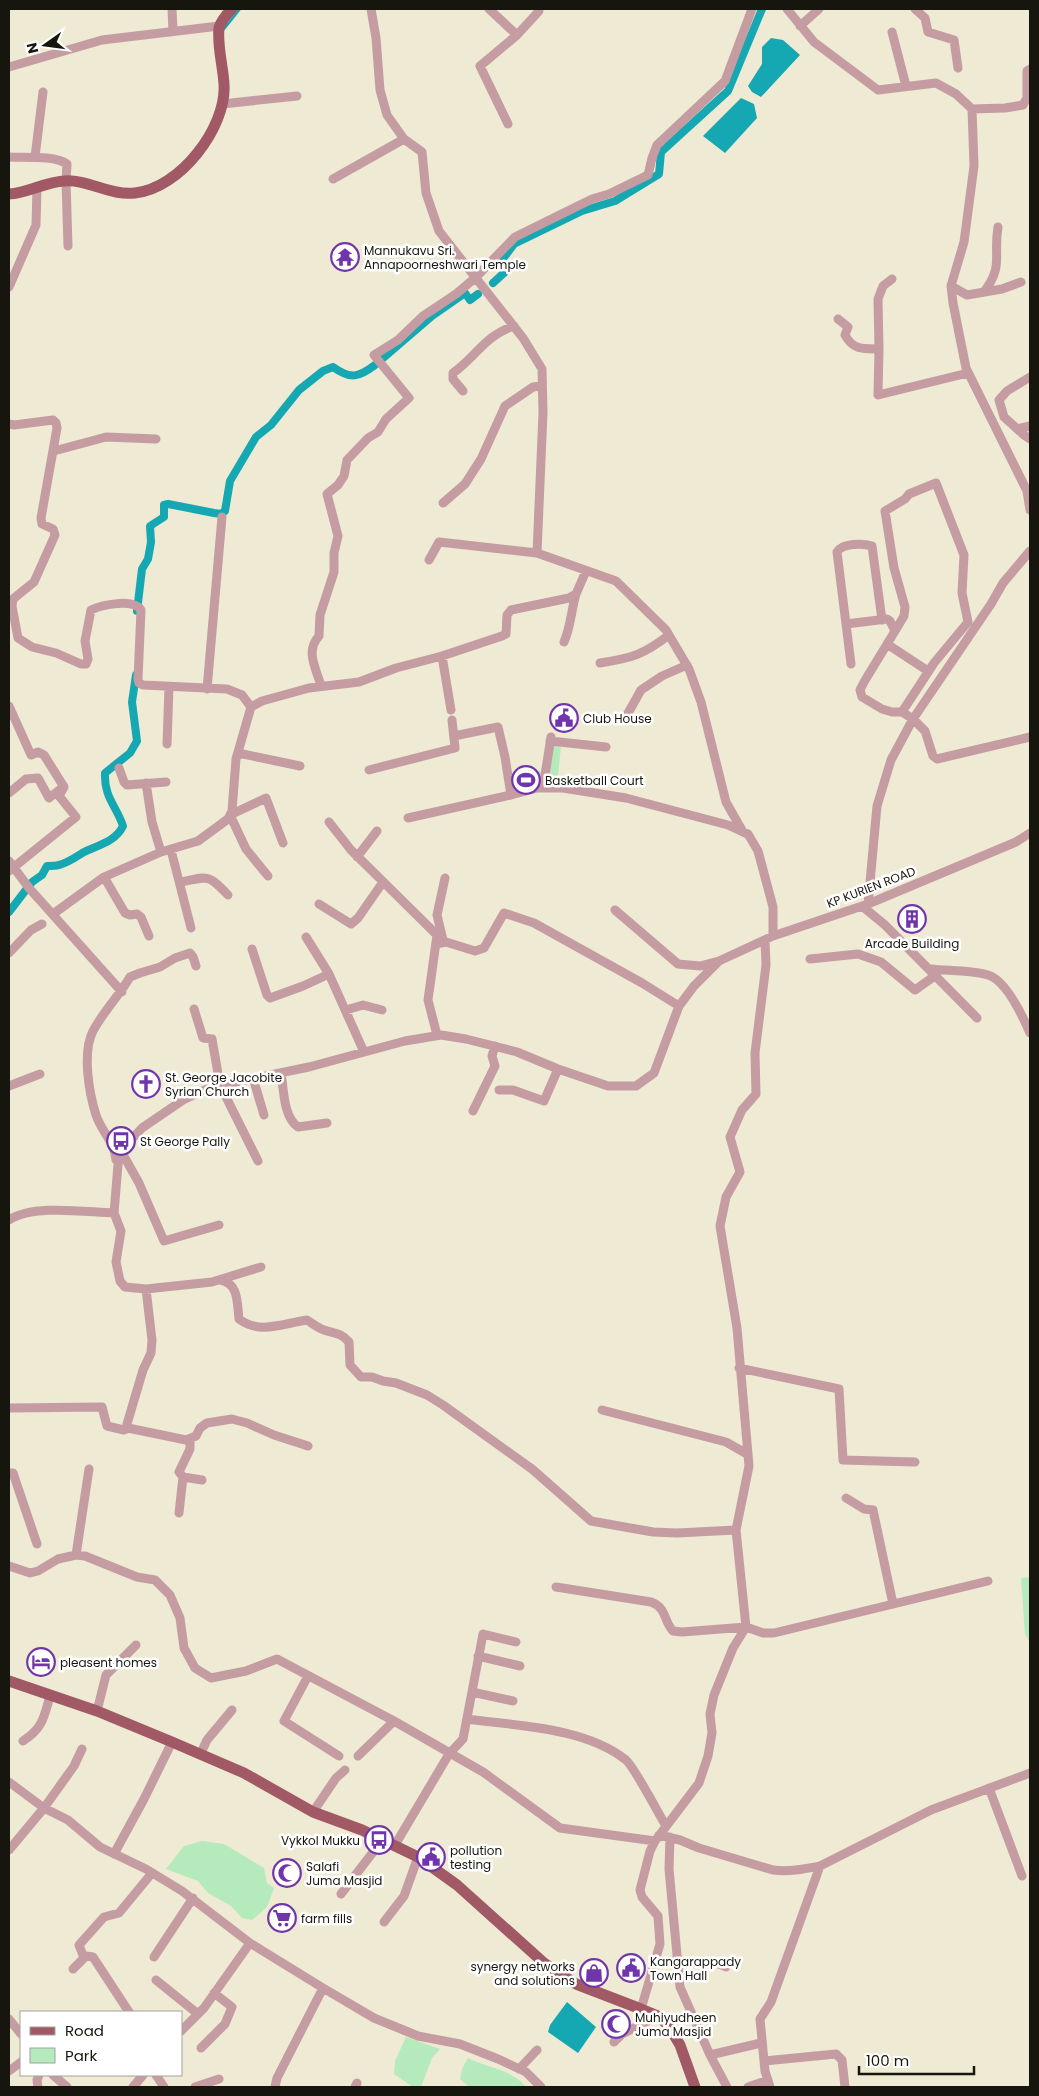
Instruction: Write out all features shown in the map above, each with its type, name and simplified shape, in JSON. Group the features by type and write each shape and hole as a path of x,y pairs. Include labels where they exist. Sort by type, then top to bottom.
{"main road":[{"path":"9,194 66,180 116,192 134,193 150,190 166,183 193,158 217,122 224,87 220,26 232,9"},
{"path":"9,1681 97,1711 200,1754 244,1773 313,1812 383,1839 418,1857 457,1885 544,1963 576,1984 658,2016 668,2025 680,2044 694,2087"}],"street":[{"path":"172,9 173,31"},
{"path":"371,9 376,38 380,90 387,115 404,139 422,152 426,193 439,231 523,338 542,369 537,553"},
{"path":"489,9 517,35"},
{"path":"321,686 311,651 312,643 319,636 320,615 334,572 334,553 338,536 327,494 344,476 347,460 368,438 378,432 386,419 408,398 374,355 398,340 423,316 477,280 514,237 592,199 609,194 648,175 657,145 725,81 752,9"},
{"path":"787,9 814,42 878,90 936,83 956,94 972,109 974,166 964,242 951,286 966,368 1027,491 1030,510"},
{"path":"800,26 819,9"},
{"path":"915,9 925,18 928,32 954,40 958,68"},
{"path":"508,124 480,66 517,35 539,11"},
{"path":"9,67 102,40 220,26"},
{"path":"892,32 906,86"},
{"path":"972,109 1005,108 1023,105 1027,100 1027,71 1030,69"},
{"path":"35,157 43,92"},
{"path":"222,104 297,96"},
{"path":"332,179 404,139"},
{"path":"9,157 35,157 63,161 68,164 66,180 68,246"},
{"path":"9,287 36,225 37,188"},
{"path":"984,292 994,279 998,264 995,246 998,227"},
{"path":"892,279 883,286 878,299 878,395 968,373"},
{"path":"951,286 967,295 1002,289 1021,282"},
{"path":"838,319 848,327 845,335 850,344 860,350 879,349"},
{"path":"463,391 453,379 454,373 464,366 478,348 499,331 514,326"},
{"path":"1030,377 1022,380 1007,391 999,400 1004,417 1030,438"},
{"path":"443,503 465,484 481,459 505,406 534,387 542,386"},
{"path":"9,424 53,420 58,428 41,518 42,524 53,529 55,535 34,582 13,599 13,639 32,647 56,653 81,664 86,664 88,659 85,641 91,610 114,604 137,605 142,610 139,683 169,687 227,690 242,694 250,707 238,753 228,819 198,841 161,852 104,877 53,914"},
{"path":"1017,429 1030,426"},
{"path":"54,451 106,437 156,439"},
{"path":"902,712 928,671 968,622 962,593 964,555 936,483 909,494 905,499 885,511 894,568 905,607 904,616 860,690 862,697 886,711 902,712 913,718 925,731 933,756 937,759 1030,737"},
{"path":"207,688 222,517"},
{"path":"429,560 439,542 537,553 616,581 666,630 687,665 701,702 726,802 743,832"},
{"path":"851,664 837,552 842,547 866,544 873,547 882,620"},
{"path":"977,1018 865,905 877,806 891,760 913,718 991,604 1003,583 1030,551"},
{"path":"564,642 570,627 576,594 586,571"},
{"path":"250,707 262,701 321,686 359,682 396,668 442,656 502,636 506,634 508,615 512,610 576,594"},
{"path":"846,624 882,620 890,621 895,631"},
{"path":"600,663 631,658 653,648 669,635"},
{"path":"887,644 928,671"},
{"path":"369,770 455,748 452,715 442,656"},
{"path":"627,715 641,690 662,676 687,665"},
{"path":"167,744 169,687"},
{"path":"9,706 11,717 31,755 42,752 64,787"},
{"path":"454,736 498,727 511,795"},
{"path":"543,788 551,738 606,747"},
{"path":"238,753 300,766"},
{"path":"119,768 124,782 127,784 166,782"},
{"path":"9,793 29,778 38,778 49,798 64,787"},
{"path":"146,784 152,822 161,852"},
{"path":"64,787 59,796 76,817 11,866 122,992"},
{"path":"408,818 543,788 563,788 626,798 728,825 748,834 758,851 773,906 755,1053 756,1094 742,1110 730,1137 740,1172 726,1197 720,1226 730,1276 749,1466 736,1530 746,1627 733,1648 714,1695 710,1714 712,1733 708,1756 699,1783 657,1838 650,1851 640,1890 642,1897 658,1916 660,1944 641,2008"},
{"path":"230,815 266,798 282,843"},
{"path":"230,815 246,849 268,876"},
{"path":"329,822 357,857 437,935 439,943"},
{"path":"357,857 377,831"},
{"name":"KP KURIEN ROAD","path":"719,961 769,938 865,905 1016,842 1030,833"},
{"path":"171,850 181,882 191,928"},
{"path":"104,877 125,913 130,915 137,914 141,917 149,936"},
{"path":"181,882 206,877 211,879 228,895"},
{"path":"436,1035 428,1000 439,943 437,914 445,878"},
{"path":"319,904 350,924 358,918 383,882"},
{"path":"615,910 678,964 700,966 719,961"},
{"path":"439,943 475,951 484,948 504,913 534,923 642,983 679,1006"},
{"path":"9,953 31,930 42,924"},
{"path":"306,937 329,974 364,1052"},
{"path":"252,949 267,995 270,998 329,974"},
{"path":"196,966 190,954 174,958 160,967 140,972 130,977 122,992 104,1013 92,1033 88,1046 88,1070 96,1118 115,1150 114,1213 120,1230 116,1262 120,1281 125,1287 146,1289 220,1280 261,1267"},
{"path":"810,959 858,954 881,962 915,990 933,972 989,975 1000,982 1021,1012 1030,1033"},
{"path":"116,1173 119,1153 142,1128 174,1106 212,1087 281,1073 405,1040 436,1035 466,1038 517,1052 558,1069 608,1086 636,1086 654,1073 679,1006 694,986 719,961"},
{"path":"346,1010 363,1005 382,1010"},
{"path":"194,1009 203,1038 212,1039 220,1085 258,1161"},
{"path":"473,1111 495,1066 492,1056 494,1046"},
{"path":"499,1090 513,1090 544,1101 558,1069"},
{"path":"281,1073 288,1115 292,1123 298,1127 327,1123"},
{"path":"9,1086 40,1074"},
{"path":"253,1078 264,1115"},
{"path":"121,1151 140,1183 164,1241 219,1225"},
{"path":"9,1220 17,1215 43,1211 114,1213"},
{"path":"220,1280 228,1281 235,1289 239,1319 246,1325 270,1328 307,1320 325,1331 333,1331 343,1336 349,1342 350,1365 360,1377 372,1377 396,1383 426,1395 443,1405 532,1469 591,1520 653,1532 677,1533 736,1530"},
{"path":"123,1429 127,1424 143,1370 151,1353 152,1340 146,1289"},
{"path":"740,1368 839,1389 843,1460 915,1462"},
{"path":"9,1408 102,1407 107,1426 190,1440"},
{"path":"602,1410 726,1442 747,1454"},
{"path":"202,1480 183,1477 179,1472 190,1449 190,1440 207,1423 232,1420 247,1423 274,1435 308,1446"},
{"path":"76,1555 89,1469"},
{"path":"9,1473 13,1473 37,1544"},
{"path":"179,1513 183,1477"},
{"path":"846,1498 864,1509 873,1510 893,1604"},
{"path":"9,1566 30,1573 38,1571 58,1559 76,1555 85,1556 137,1577 155,1580 170,1596 180,1618 184,1648 196,1668 211,1678 246,1671 277,1659 394,1721 483,1772 560,1828 670,1838 773,1870 793,1871 820,1866 931,1810 1030,1773"},
{"path":"556,1587 651,1602 662,1609 669,1627 673,1631 746,1627 764,1633 988,1581"},
{"path":"395,1845 449,1754 464,1739 482,1634 516,1642"},
{"path":"97,1711 106,1675 136,1645"},
{"path":"478,1656 520,1666"},
{"path":"308,1676 284,1721 339,1756"},
{"path":"472,1692 513,1701"},
{"path":"23,1741 38,1730 43,1721 50,1696"},
{"path":"200,1754 207,1740 232,1710"},
{"path":"467,1720 572,1734 606,1748 627,1761 666,1826"},
{"path":"358,1756 394,1721"},
{"path":"114,1854 172,1742"},
{"path":"9,1850 44,1808 74,1766 82,1749"},
{"path":"313,1812 336,1778 345,1770"},
{"path":"9,1782 44,1808 68,1820 100,1847 152,1873 193,1898 250,1943 374,2018 418,2036 460,2044 526,2072 541,2087"},
{"path":"989,1788 1022,1876"},
{"path":"670,1838 669,1869 680,1988 710,2055 727,2087"},
{"path":"341,1894 383,1839"},
{"path":"384,1922 404,1896 418,1857"},
{"path":"748,2087 769,2084 761,2042 760,2019 771,2002 820,1866"},
{"path":"84,1958 79,1945 104,1917 119,1914 152,1873"},
{"path":"154,1956 193,1898"},
{"path":"182,2030 198,2014 250,1943"},
{"path":"73,1969 86,1956 93,1957 128,2011"},
{"path":"678,1965 701,1961 715,1961 726,1967"},
{"path":"156,1980 198,2014"},
{"path":"276,2087 277,2078 323,1988"},
{"path":"201,2048 225,2024 232,2007 214,1993"},
{"path":"614,2042 622,2034 658,2016"},
{"path":"9,2020 20,2033"},
{"path":"710,2055 761,2042"},
{"path":"520,2069 537,2050"},
{"path":"764,2061 836,2054 842,2060 845,2087"},
{"path":"9,2071 20,2063"},
{"path":"54,2076 67,2087"},
{"path":"133,2087 142,2076"},
{"path":"157,2076 164,2087"},
{"path":"195,2087 219,2079"}],"green space":[{"path":"551,745 561,746 557,785 546,785"},
{"name":"Basketball Court","path":"544,771 542,787 511,795 509,773"},
{"path":"1030,1577 1030,1643 1025,1634 1021,1578"},
{"path":"202,1841 224,1844 264,1868 267,1883 274,1888 267,1907 252,1920 242,1918 231,1906 208,1893 198,1881 166,1869 184,1846"},
{"path":"406,2037 440,2049 432,2058 421,2087 413,2087 394,2074 395,2061"},
{"path":"468,2058 514,2076 526,2087 469,2087 460,2079 462,2069"}],"water":[{"path":"771,38 783,40 800,55 761,97 752,92 748,86 762,64 762,47"},
{"path":"741,98 754,104 757,118 725,153 703,136"},
{"path":"567,2002 596,2027 578,2053 548,2032 550,2025"}],"waterway":[{"path":"224,29 240,9"},
{"path":"493,283 505,272 499,264 514,244 582,211 615,201 659,174 661,152 728,91 762,9"},
{"path":"382,359 432,316 465,293 470,300 478,294"},
{"path":"137,611 142,569 148,559 151,542 150,526 164,517 164,505 168,504 221,514 225,511 230,481 256,437 271,425 299,390 323,371 333,367 345,374 355,375 375,365"},
{"path":"9,912 32,882 42,875 47,866 58,865 72,860 106,842 116,835 123,826 108,795 105,773 130,753 137,741 132,702 136,675"}],"place":[{"name":"Mannukavu Sri. Annapoorneshwari Temple","path":"345,257"},
{"name":"Club House","path":"564,718"},
{"name":"Basketball Court","path":"526,780"},
{"name":"Arcade Building","path":"912,919"},
{"name":"St. George Jacobite Syrian Church","path":"146,1084"},
{"name":"St George Pally","path":"121,1141"},
{"name":"pleasent homes","path":"41,1662"},
{"name":"Vykkol Mukku","path":"379,1840"},
{"name":"pollution testing","path":"431,1857"},
{"name":"Salafi Juma Masjid","path":"287,1873"},
{"name":"farm fills","path":"282,1918"},
{"name":"Kangarappady Town Hall","path":"631,1968"},
{"name":"synergy networks and solutions","path":"594,1973"},
{"name":"Muhiyudheen Juma Masjid","path":"616,2024"}]}
